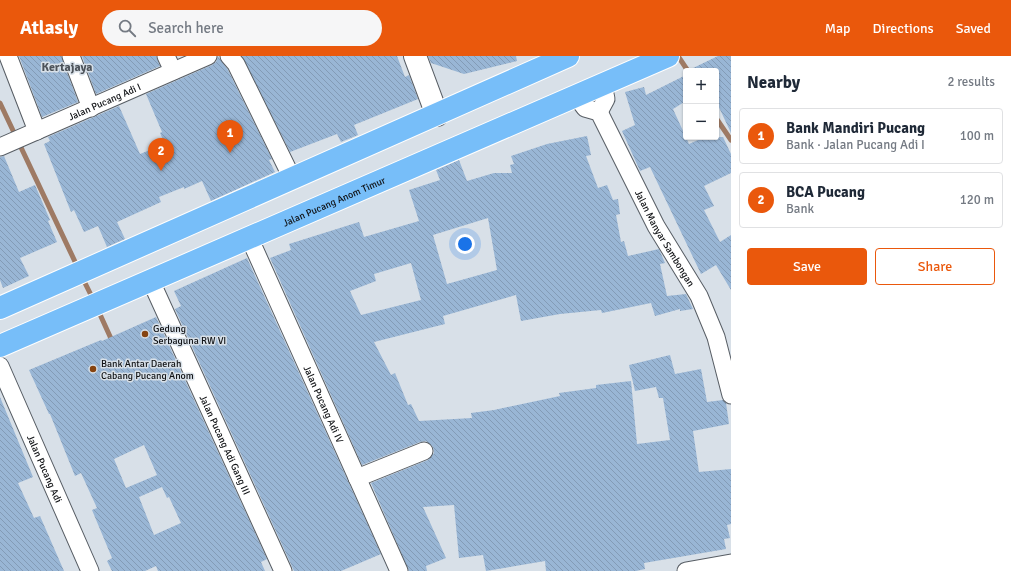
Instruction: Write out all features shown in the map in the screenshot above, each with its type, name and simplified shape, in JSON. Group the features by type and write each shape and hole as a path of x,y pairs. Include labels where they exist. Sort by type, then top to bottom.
{"main road":[{"path":"0,308 568,56"},
{"name":"Jalan Pucang Anom Timur","path":"0,346 150,279 667,57"}],"street":[{"path":"8,56 18,140"},
{"path":"71,56 91,108"},
{"name":"Jalan Pucang Adi I","path":"18,140 91,108 170,63 208,56"},
{"path":"229,56 236,64 292,178"},
{"path":"415,56 437,115"},
{"path":"576,96 585,108 599,112 606,99 603,84"},
{"name":"Jalan Manyar Sambongan","path":"599,112 656,226 699,296 716,337 731,395"},
{"name":"Jalan Pucang Adi IV","path":"249,237 399,571"},
{"name":"Jalan Pucang Adi Gang III","path":"150,279 283,571"},
{"name":"Jalan Pucang Adi","path":"0,366 90,571"},
{"path":"357,478 424,451"},
{"path":"686,571 731,563"}],"building":[{"path":"19,56 61,56 78,102 42,117"},
{"path":"82,56 156,56 160,66 96,94"},
{"path":"218,56 228,70 272,159 269,160 275,172 211,201 202,181 184,189 184,187 159,197 161,202 117,222 125,239 107,247 98,226 84,232 74,210 71,212 44,144 50,141 48,137 119,106 140,154 165,144 160,133 162,132 146,94 212,65 216,62"},
{"path":"242,56 397,56 405,77 409,75 418,99 354,125 358,135 341,142 337,134 290,152"},
{"path":"428,56 516,56 517,61 464,74 431,63"},
{"path":"718,56 731,56 731,133 719,107 719,68 693,68"},
{"path":"683,76 683,103 673,109 683,131 683,140 687,140 689,144 698,140 719,140 719,137 723,137 731,154 731,173 704,186 714,206 704,210 720,242 731,235 731,290 716,265 701,274 650,167 640,171 622,131 635,125 625,92 644,87 646,95"},
{"path":"587,136 591,155 586,156 598,188 607,185 613,200 618,199 620,214 616,215 621,242 624,241 628,256 659,249 665,263 660,264 667,296 686,294 693,309 680,311 680,309 655,316 651,303 602,313 601,310 560,314 521,321 516,295 443,316 445,324 374,342 391,375 395,373 408,405 411,404 419,421 472,418 471,413 494,410 560,396 559,393 596,388 596,385 631,381 637,444 670,440 663,398 659,398 656,387 635,391 629,365 670,355 675,374 701,369 707,402 723,400 726,403 729,424 693,431 699,472 731,469 731,524 727,525 730,538 724,539 726,549 644,563 645,569 636,571 546,571 545,561 486,571 483,555 459,558 454,505 423,507 446,558 426,566 427,571 409,571 371,483 428,460 434,453 433,447 426,441 420,442 362,465 270,258 291,250 289,244 359,222 364,237 419,221 409,190 440,180 436,170 459,160 467,181 494,173 512,173 510,165 514,164 511,156 547,144","holes":["488,218 497,270 447,284 433,235","411,263 421,300 361,315 350,291 376,281 374,274"]},
{"path":"4,156 19,192 35,185 50,220 48,221 57,242 20,258 29,276 3,288 0,280 0,157"},
{"path":"247,258 381,554 341,571 294,571 175,309 181,306 174,291"},
{"path":"156,317 267,559 261,562 265,571 158,571 156,566 145,571 112,571 107,561 112,558 92,510 97,508 81,473 75,476 50,414 29,370 101,340 102,341","holes":["144,445 157,475 126,488 114,459","162,487 167,498 169,497 181,523 154,535 139,497"]},
{"path":"0,397 33,477 18,483 34,518 40,516 64,571 0,571"}],"waterway":[{"path":"678,56 686,68"},
{"path":"0,103 78,268"},
{"path":"719,122 731,140"},
{"path":"82,277 93,299"},
{"path":"98,310 113,343"}],"place":[{"name":"Bank Mandiri Pucang","path":"230,153"},
{"name":"BCA Pucang","path":"161,171"},
{"name":"Gedung Serbaguna RW VI","path":"145,334"},
{"name":"Bank Antar Daerah Cabang Pucang Anom","path":"93,369"}],"district":[{"name":"Kertajaya","path":"67,67"}]}
